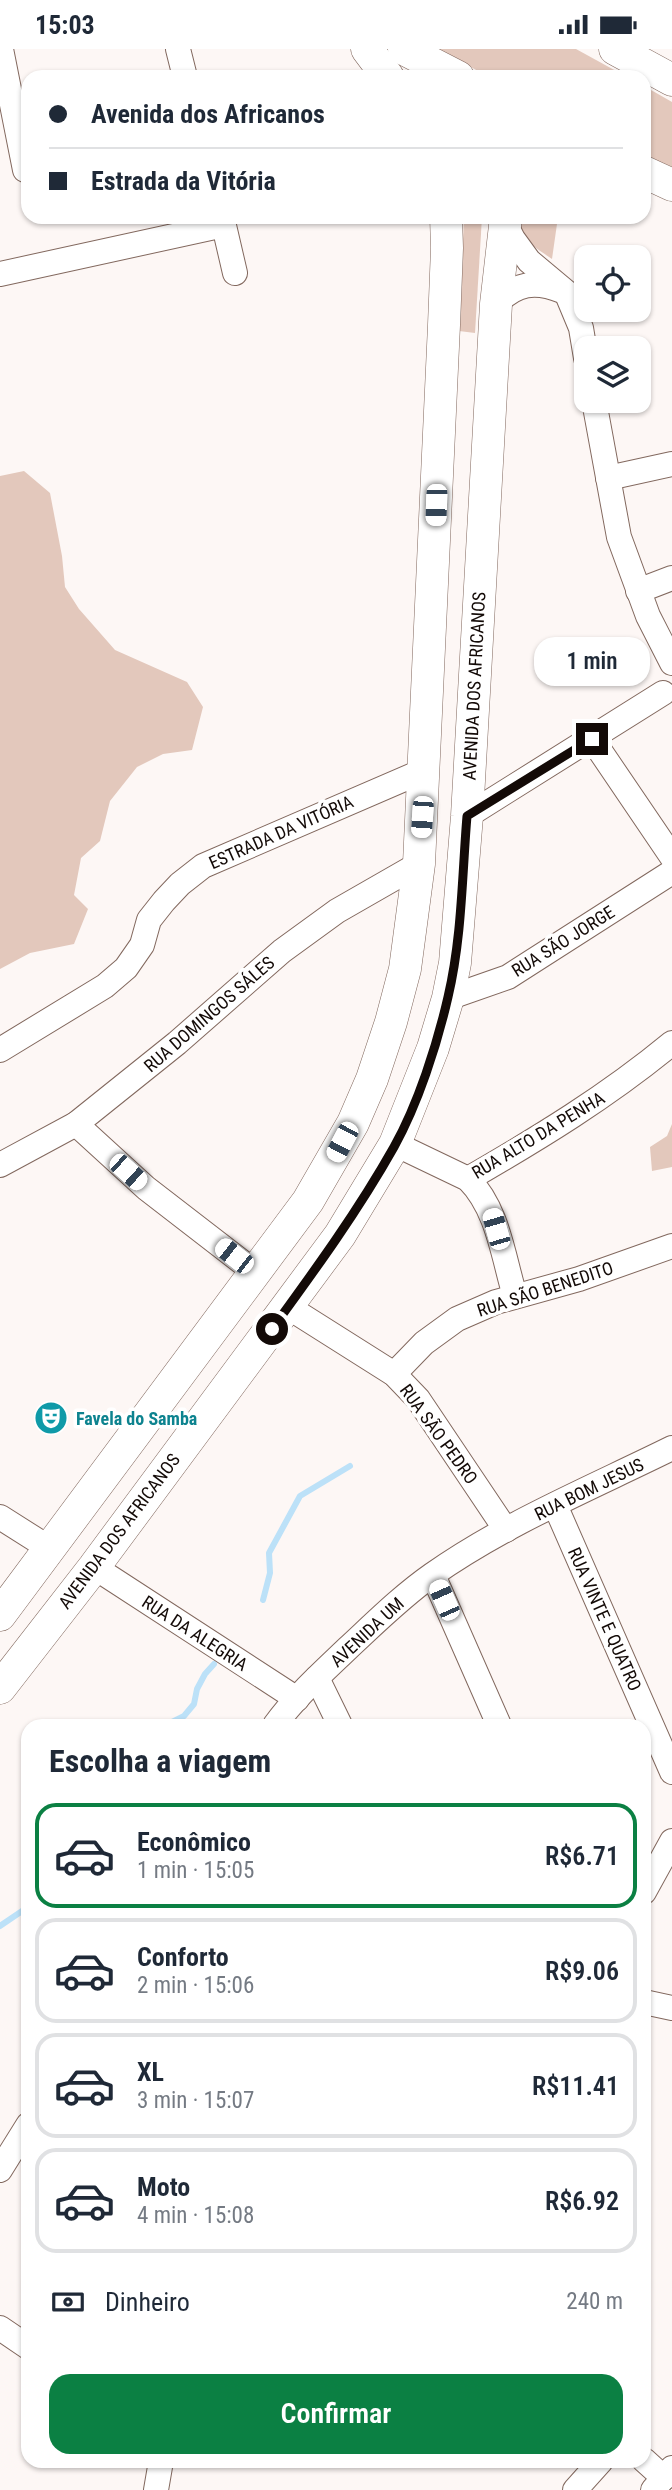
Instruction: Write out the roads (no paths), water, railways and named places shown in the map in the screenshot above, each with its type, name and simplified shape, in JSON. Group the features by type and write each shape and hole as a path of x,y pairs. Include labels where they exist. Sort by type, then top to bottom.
{"main road":[{"path":"366,49 382,70"},
{"path":"404,49 444,70"},
{"path":"615,49 662,68"},
{"path":"651,175 672,185"},
{"path":"0,1615 308,1201 353,1123 372,1079 391,1022 405,969 419,864 446,224"},
{"name":"AVENIDA DOS AFRICANOS","path":"0,1688 94,1567 340,1235 395,1145 420,1084 448,998 455,963 467,816 496,305 505,224"},
{"path":"419,864 463,866"}],"street":[{"path":"1,49 21,146"},
{"path":"178,49 183,70"},
{"path":"0,274 210,224"},
{"path":"224,224 235,273"},
{"path":"507,224 513,239 529,261 566,292 582,336"},
{"path":"496,305 509,292 530,283 545,284 566,292"},
{"path":"596,413 619,537 638,590 672,663"},
{"path":"608,478 672,464"},
{"path":"638,590 672,578"},
{"path":"467,816 663,692"},
{"path":"592,739 672,857"},
{"name":"ESTRADA DA VITÓRIA","path":"0,1050 104,986 126,968 142,945 149,920 180,884 203,866 425,770"},
{"name":"RUA DOMINGOS SÁLES","path":"0,1165 76,1124 177,1043 282,951 337,911 419,864"},
{"name":"RUA SÃO JORGE","path":"448,998 508,977 672,872"},
{"name":"RUA ALTO DA PENHA","path":"395,1145 468,1179 589,1106 672,1044"},
{"path":"76,1124 146,1188 256,1273"},
{"path":"468,1179 490,1207 515,1296"},
{"name":"RUA SÃO BENEDITO","path":"394,1374 440,1330 486,1306 579,1279 672,1246"},
{"name":"RUA SÃO PEDRO","path":"288,1307 394,1374 418,1399 506,1530"},
{"name":"RUA BOM JESUS","path":"506,1530 672,1448"},
{"name":"RUA VINTE E QUATRO","path":"555,1505 649,1719"},
{"path":"0,1517 49,1548"},
{"name":"AVENIDA UM","path":"280,1719 317,1678 396,1604 433,1575 506,1530"},
{"name":"RUA DA ALEGRIA","path":"94,1567 297,1699"},
{"path":"433,1575 496,1719"},
{"path":"317,1678 337,1719"},
{"name":"RUA VINTE E QUATRO","path":"651,1724 672,1772"},
{"path":"651,1879 672,1841"},
{"path":"651,2003 672,2008"},
{"path":"13,2160 21,2142"},
{"path":"0,2328 21,2342"},
{"path":"156,2490 160,2468"},
{"path":"575,2490 595,2468"}],"waterway":[{"path":"263,1600 270,1573 269,1553 300,1496 350,1466"},
{"path":"178,1719 194,1704 197,1689 214,1664"},
{"path":"0,1926 21,1912"}],"place":[{"name":"Favela do Samba","path":"51,1418"}]}
